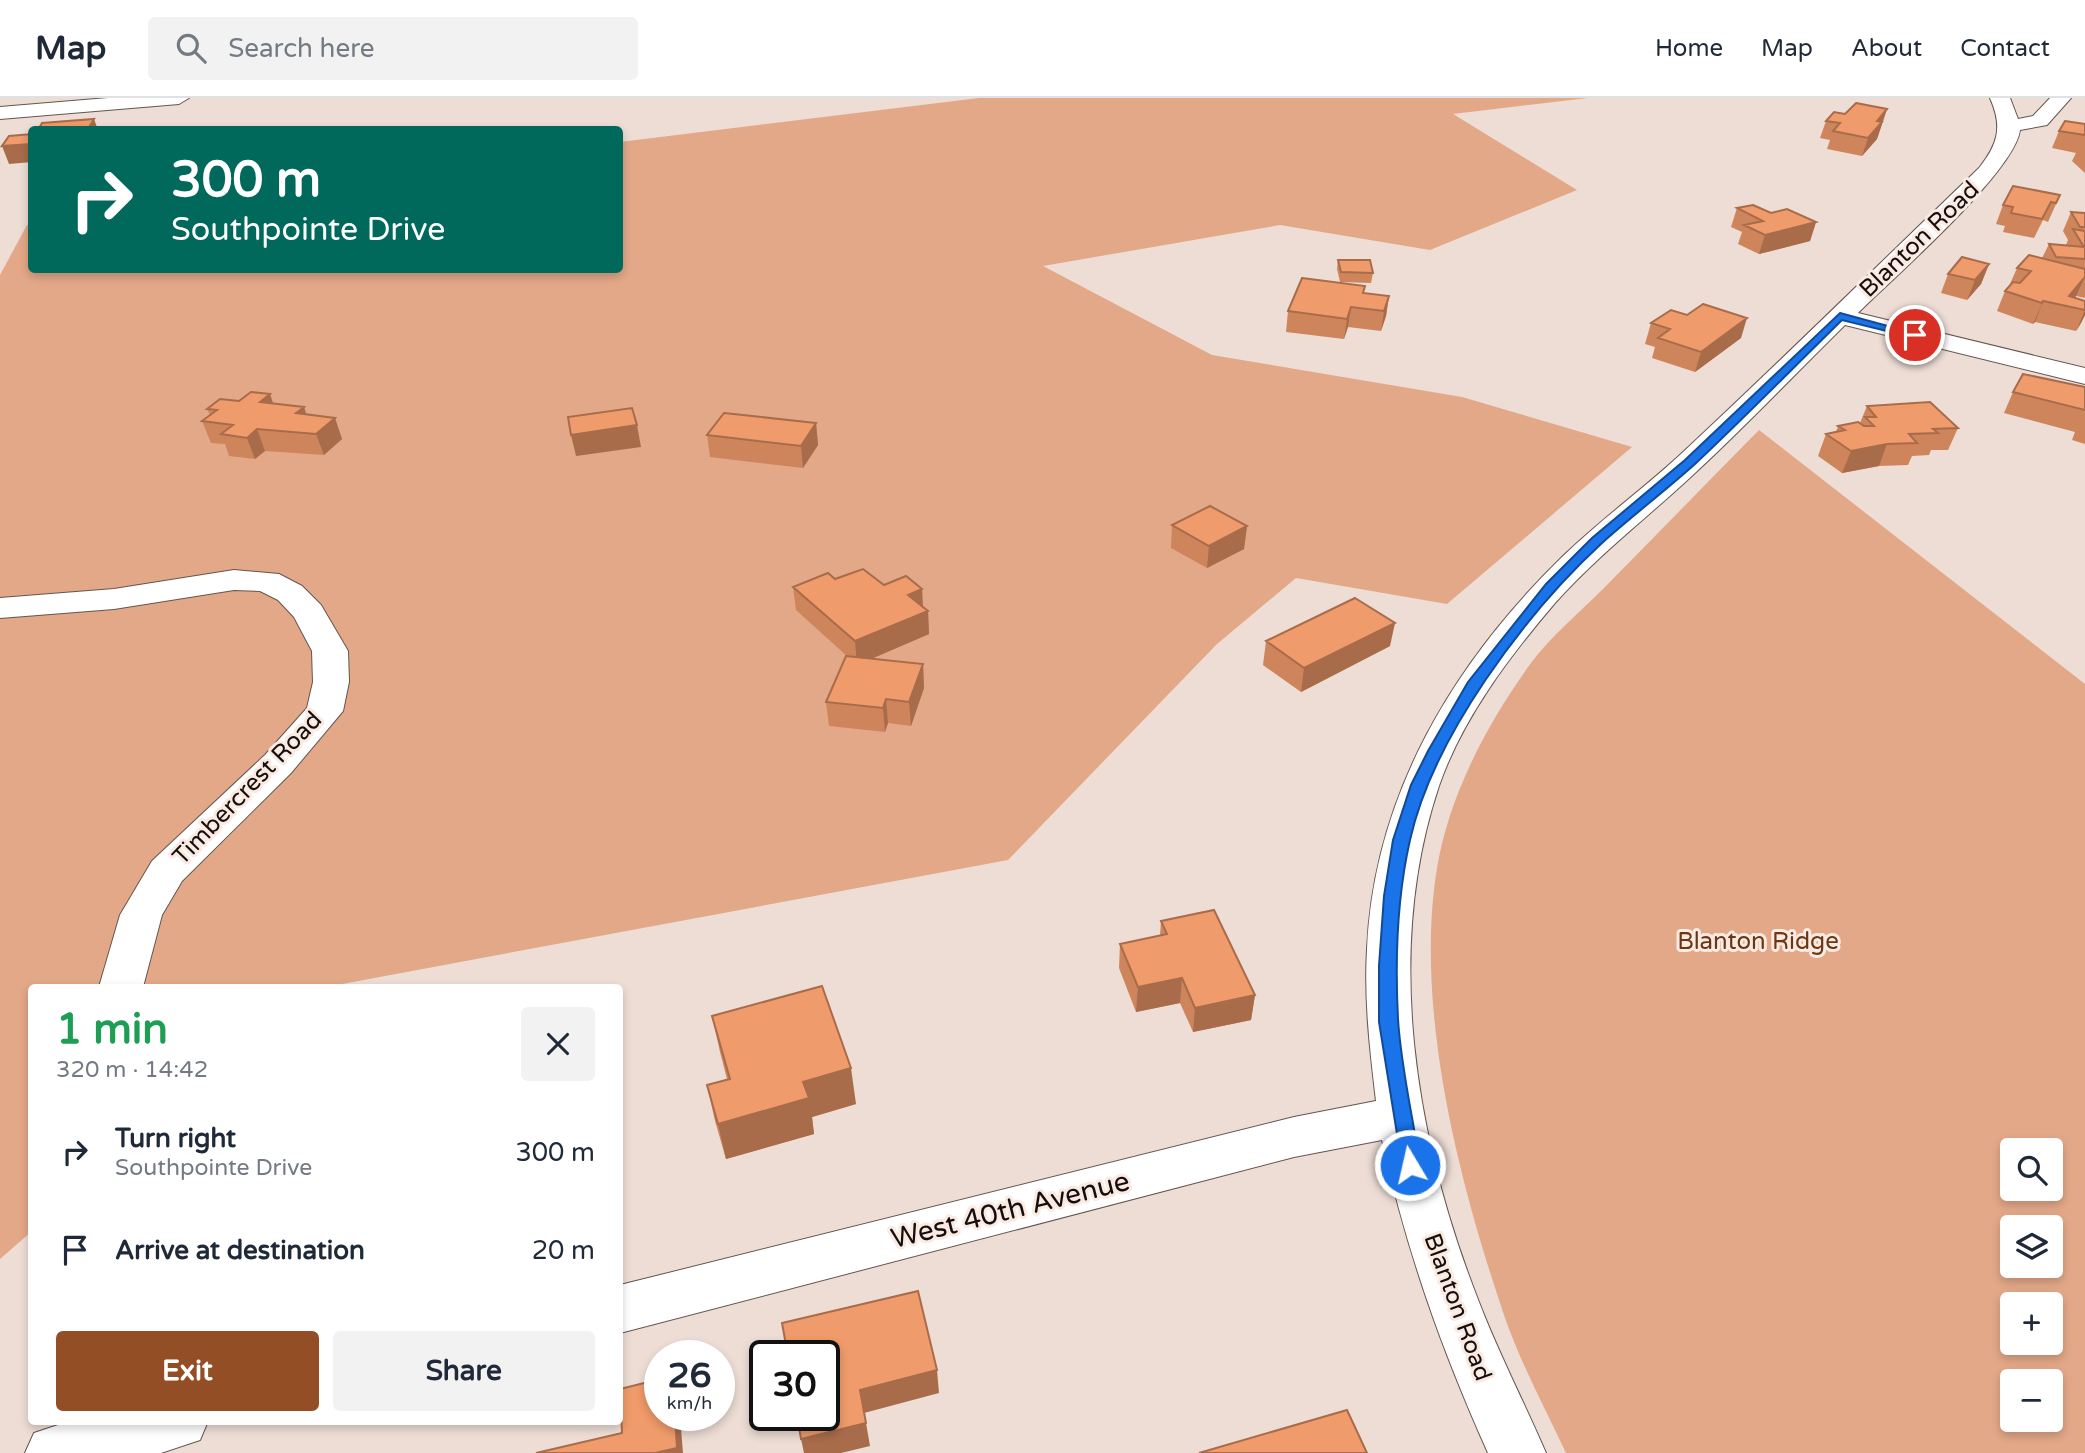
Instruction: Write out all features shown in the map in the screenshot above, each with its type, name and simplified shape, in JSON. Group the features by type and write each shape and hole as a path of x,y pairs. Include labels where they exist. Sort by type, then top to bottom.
{"street":[{"path":"0,113 179,98"},
{"path":"2005,112 2040,121 2061,98"},
{"name":"Blanton Road","path":"1517,1453 1467,1346 1410,1165 1402,1116 1389,1022 1388,966 1401,840 1419,785 1435,751 1474,685 1551,587 1597,541 1689,462 1987,173 2005,150 2005,112"},
{"path":"1840,316 2085,376"},
{"name":"Timbercrest Road","path":"0,608 114,599 234,580 267,581 290,593 309,612 330,651 331,682 325,711 278,764 167,871 141,915 122,984"},
{"name":"West 40th Avenue","path":"623,1308 1294,1137 1402,1116"},
{"path":"63,1441 157,1425"}],"green space":[{"path":"979,98 1588,98 1453,114 1577,190 1430,250 1280,225 1043,266 1212,355 1462,397 1632,447 1447,604 1296,578 1217,644 1008,860 342,984 28,984 28,1235 0,1259 0,275 27,225 28,273 623,273 623,142"},
{"name":"Blanton Ridge","path":"1759,430 2085,684 2085,1453 1566,1453 1510,1333 1471,1209 1445,1094 1436,1036 1431,979 1431,922 1443,841 1472,760 1531,663"}],"building":[{"path":"1856,103 1887,109 1877,121 1882,122 1868,138 1833,131 1840,123 1826,121 1834,112 1845,114"},
{"path":"94,119 90,126 40,126 42,123"},
{"path":"2065,121 2085,124 2085,135 2059,131"},
{"path":"28,134 28,144 2,146 9,136"},
{"path":"2013,186 2060,195 2056,203 2051,202 2042,219 2011,213 2013,207 2003,205"},
{"path":"1753,205 1771,213 1787,209 1816,222 1765,235 1744,225 1763,221 1737,208"},
{"path":"2071,212 2085,213 2085,227 2080,227"},
{"path":"2073,229 2085,231 2085,259 2056,257 2049,244 2084,247"},
{"path":"2029,255 2085,269 2085,277 2069,296 2085,301 2085,310 2043,301 2042,303 2005,291 2013,282 2020,283 2031,271 2017,268"},
{"path":"1962,257 1989,264 1975,280 1948,274"},
{"path":"1338,260 1370,260 1373,273 1341,272"},
{"path":"1302,278 1365,286 1363,293 1389,296 1384,311 1351,307 1347,319 1288,311"},
{"path":"1703,304 1747,318 1701,352 1658,338 1670,329 1651,323 1671,310 1687,315"},
{"path":"2023,374 2085,387 2085,410 2013,392"},
{"path":"251,392 270,394 260,402 304,407 296,413 335,418 316,434 257,429 247,438 221,434 233,425 202,421 217,410 207,409 220,399 239,401"},
{"path":"1930,402 1958,428 1933,429 1938,433 1909,434 1917,443 1887,444 1851,451 1826,434 1845,430 1838,426 1858,422 1864,426 1874,426 1865,417 1876,417 1867,406"},
{"path":"632,408 637,425 571,435 568,417"},
{"path":"724,413 816,423 801,446 707,435"},
{"path":"1210,506 1247,526 1209,546 1172,525"},
{"path":"863,569 884,585 906,576 922,589 908,595 928,611 855,641 793,587 828,573 835,579"},
{"path":"1355,598 1395,623 1304,668 1266,641"},
{"path":"846,656 923,664 909,702 886,699 883,708 826,702"},
{"path":"1214,910 1255,995 1195,1008 1182,978 1138,987 1120,944 1167,934 1161,921"},
{"path":"822,986 851,1068 803,1082 809,1098 718,1124 707,1085 730,1079 712,1016"},
{"path":"918,1291 937,1370 860,1390 866,1423 840,1429 840,1340 785,1340 782,1323"},
{"path":"644,1383 644,1431 676,1431 677,1448 655,1453 536,1453 622,1433 623,1388"},
{"path":"1347,1410 1367,1453 1199,1453"},
{"path":"800,1431 834,1431 801,1439"}],"route":[{"path":"1410,1165 1389,1022 1388,966 1393,896 1401,840 1419,785 1450,724 1474,685 1551,587 1597,541 1689,462 1840,316 1915,335"}]}
